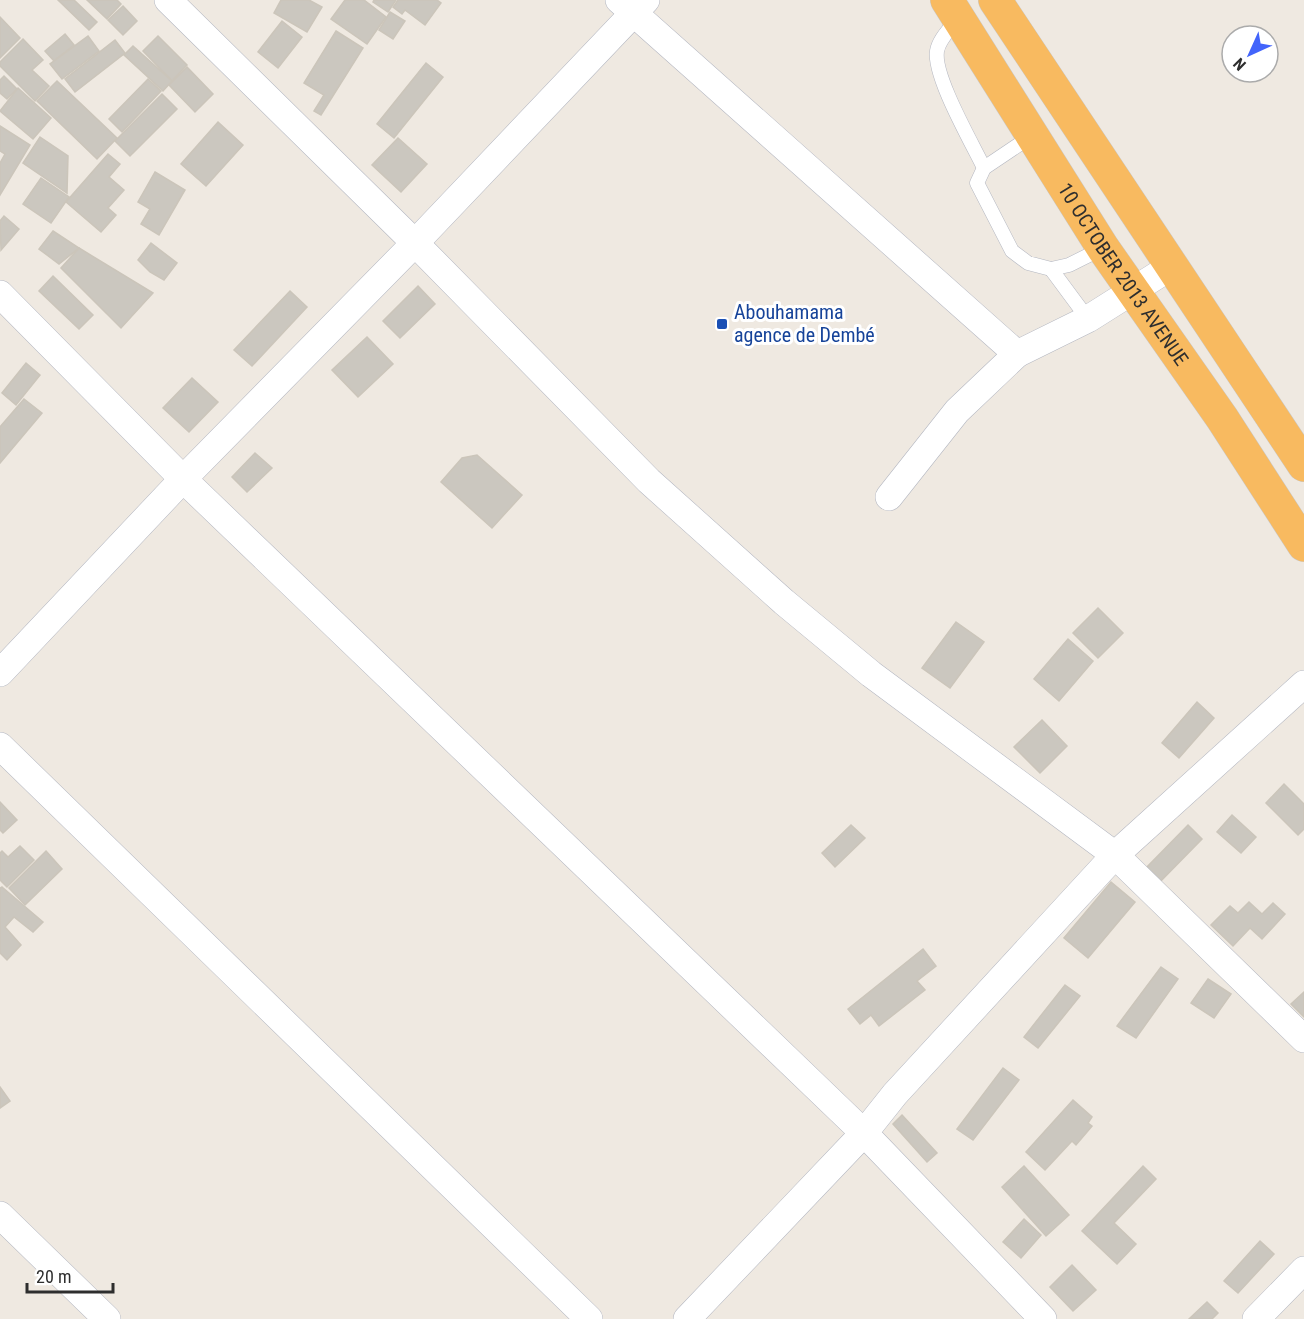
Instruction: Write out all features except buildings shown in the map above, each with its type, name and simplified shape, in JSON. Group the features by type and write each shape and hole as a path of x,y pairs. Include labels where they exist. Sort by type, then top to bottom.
{"highway":[{"path":"995,0 1304,465"},
{"name":"10 OCTOBER 2013 AVENUE","path":"953,9 1103,248 1222,418 1304,545"}],"street":[{"path":"168,0 415,243 649,481 784,602 871,674 1115,855 1304,1039"},
{"path":"0,673 183,479 415,243 633,5 1017,354"},
{"path":"889,497 957,411 1017,354 1088,319 1172,266"},
{"path":"0,294 183,479 864,1133 1043,1319"},
{"path":"687,1319 864,1133 895,1094 1115,855 1304,684"},
{"path":"0,746 589,1319"},
{"path":"0,1215 107,1319"},
{"path":"1256,1319 1304,1270"}],"lane":[{"path":"953,9 936,52 940,76 984,168"},
{"path":"1033,135 984,168 977,183 1012,250 1028,263 1051,268 1069,265 1103,248"},
{"path":"1051,268 1088,319"}],"place":[{"name":"Abouhamama agence de Dembé","path":"722,324"}]}
